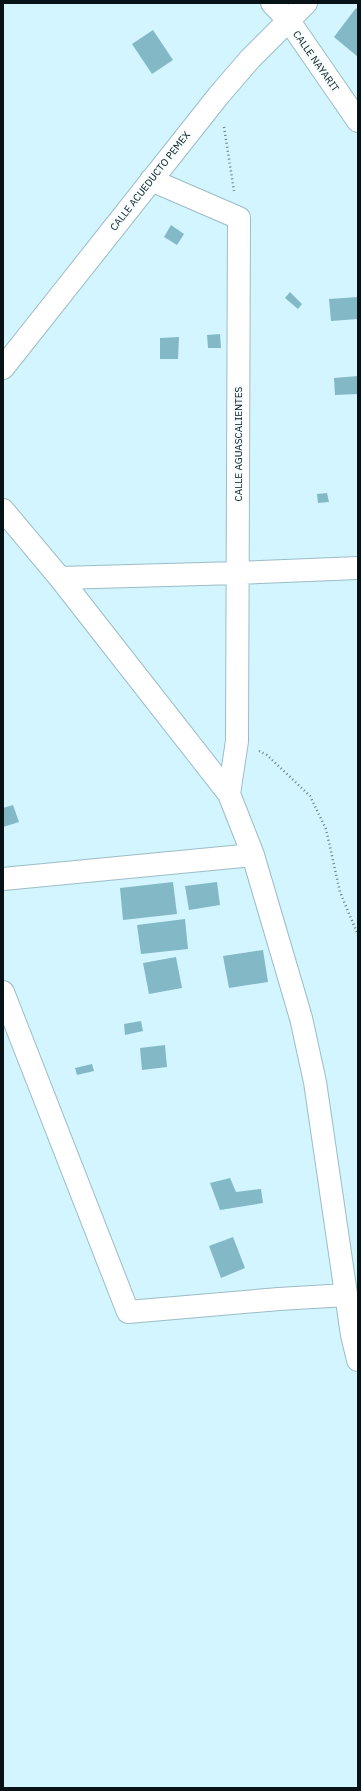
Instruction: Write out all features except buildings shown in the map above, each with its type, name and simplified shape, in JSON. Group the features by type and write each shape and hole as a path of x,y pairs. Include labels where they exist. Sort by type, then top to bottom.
{"street":[{"name":"CALLE NAYARIT","path":"272,3 289,21 358,121"},
{"name":"CALLE ACUEDUCTO PEMEX","path":"3,368 219,95 250,59 306,3"},
{"path":"151,180 239,218"},
{"name":"CALLE AGUASCALIENTES","path":"229,794 237,741 239,218"},
{"path":"3,510 60,578 229,794 254,855 301,1018 315,1082 352,1334 358,1360"},
{"path":"60,578 358,568"},
{"path":"3,878 254,855"},
{"path":"3,992 128,1312 279,1299 346,1295"}],"path":[{"path":"219,95 239,218"},
{"path":"237,741 267,755 310,796 326,829 340,892 358,935"}]}
